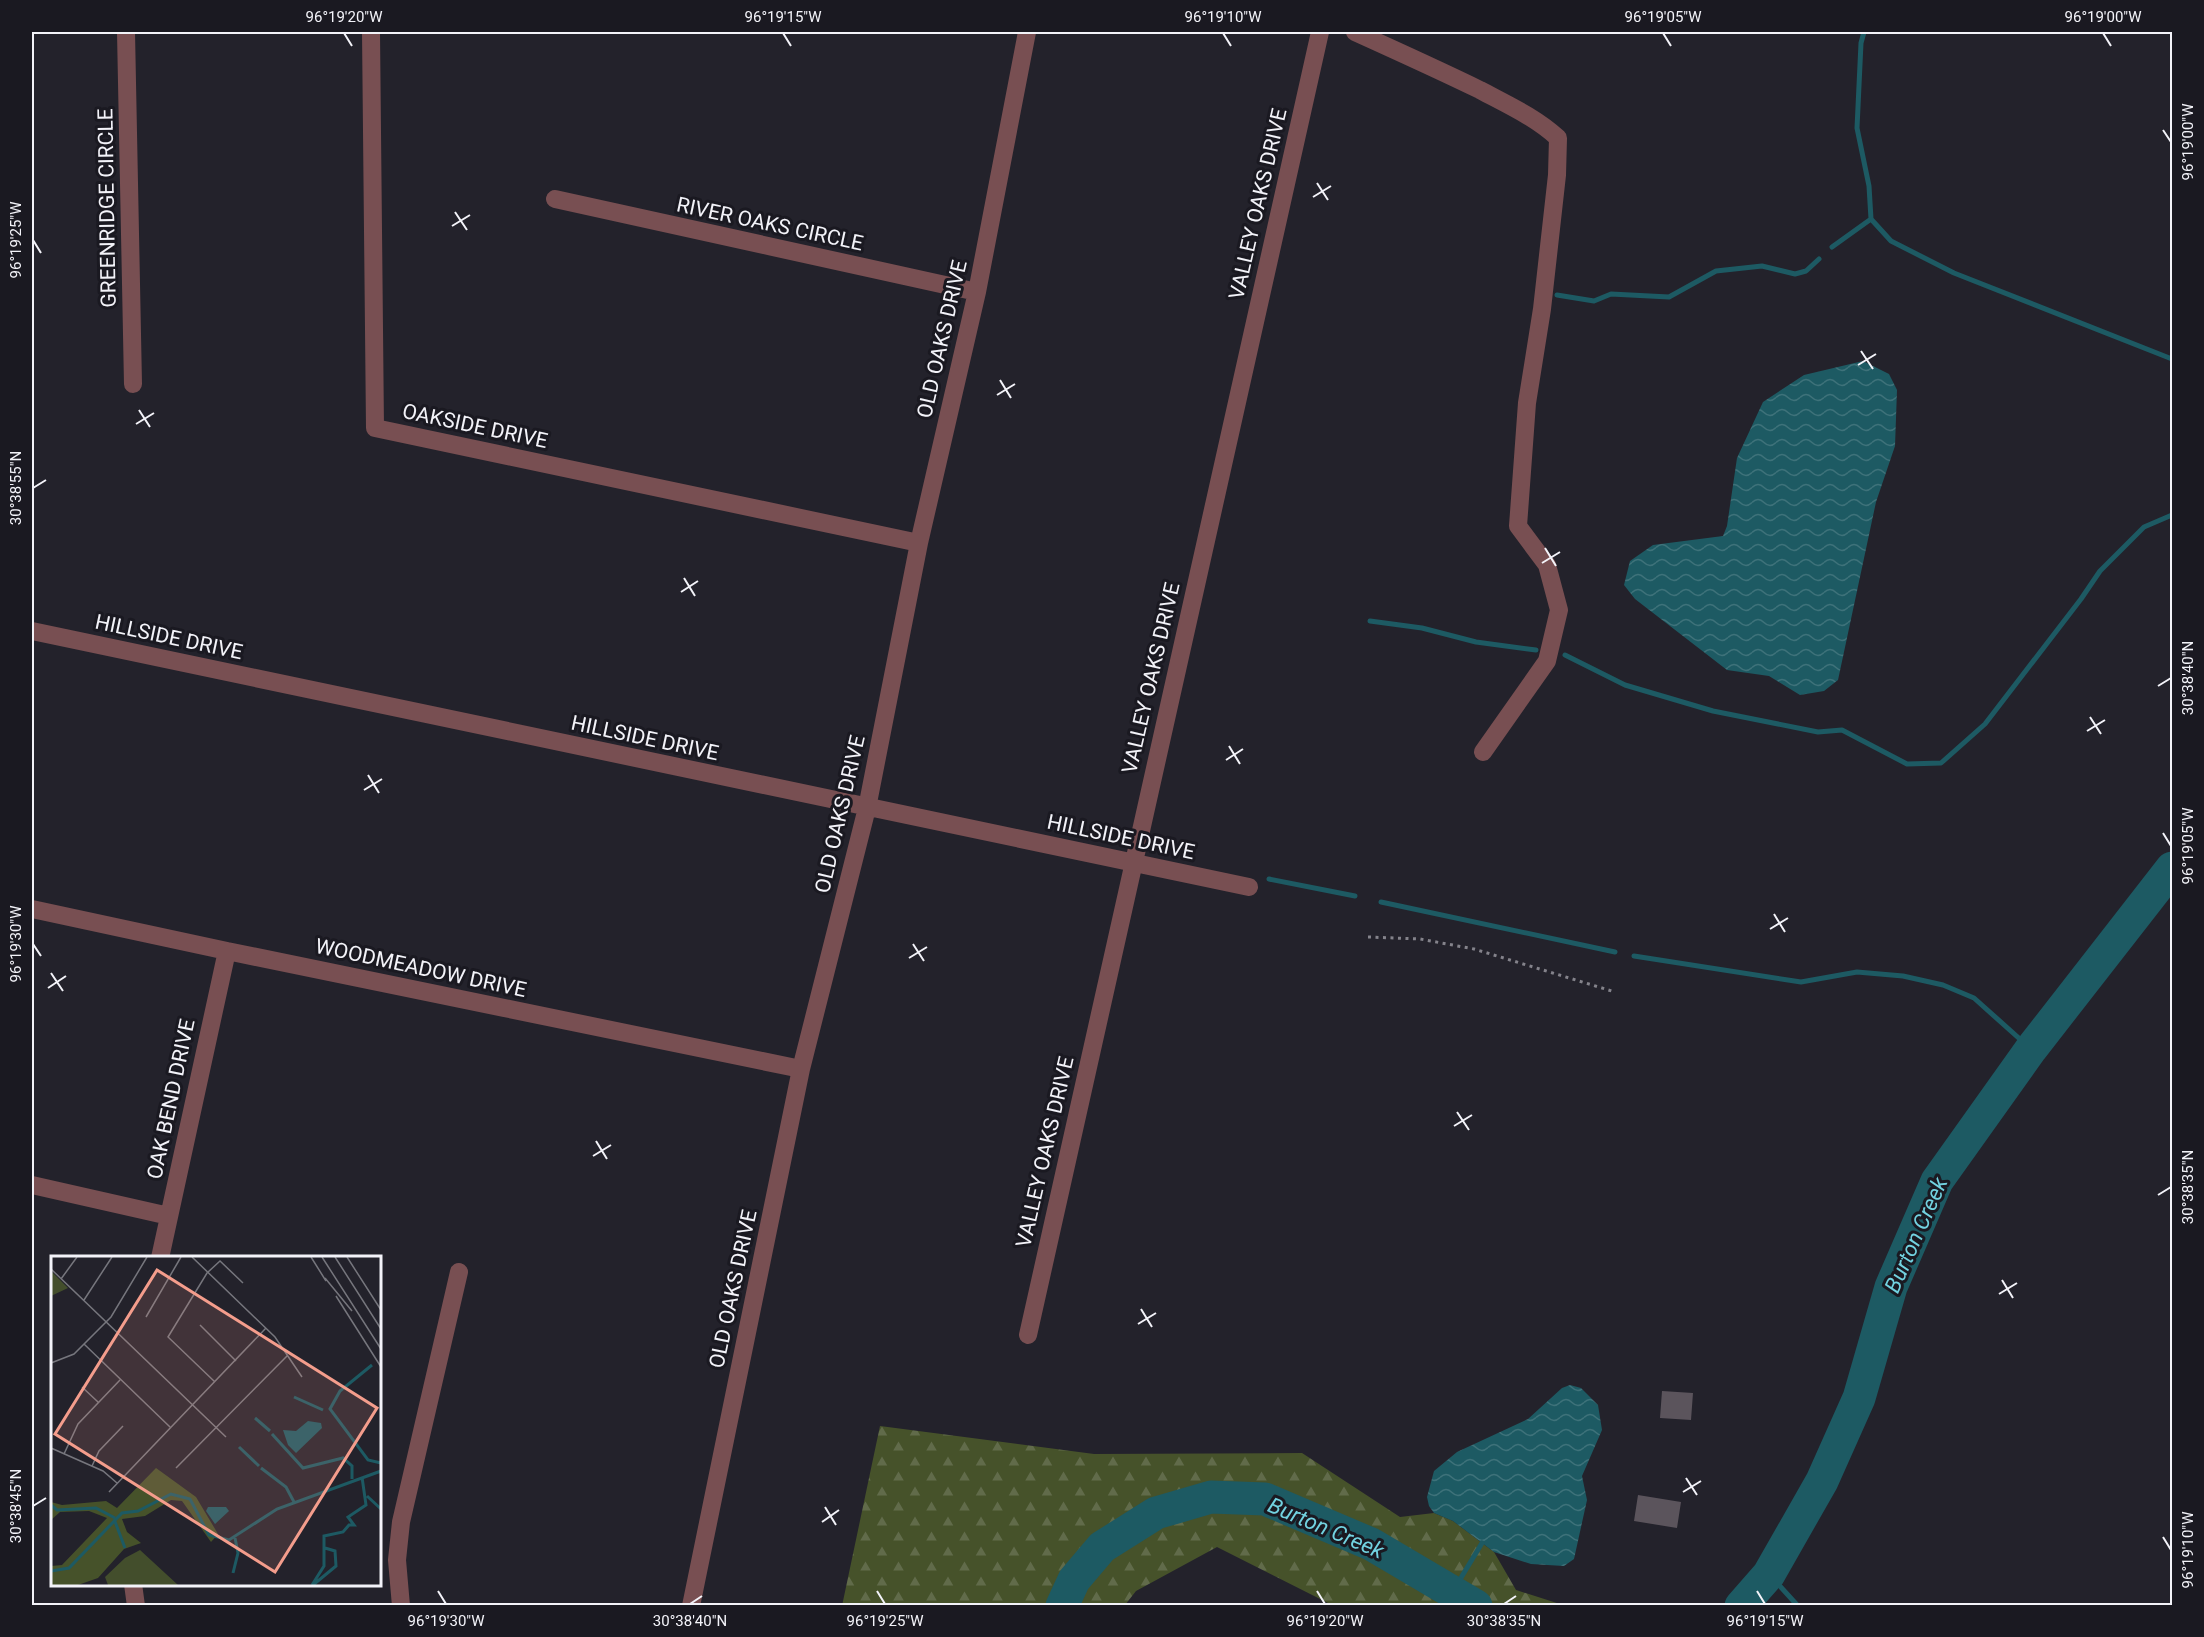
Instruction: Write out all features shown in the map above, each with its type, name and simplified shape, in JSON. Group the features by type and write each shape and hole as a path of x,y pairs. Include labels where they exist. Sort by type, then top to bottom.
{"street":[{"name":"GREENRIDGE CIRCLE","path":"126,32 133,384"},
{"name":"OAKSIDE DRIVE","path":"371,32 375,428 919,543"},
{"name":"OLD OAKS DRIVE","path":"691,1605 801,1069 867,808 919,543 977,292 1027,32"},
{"name":"VALLEY OAKS DRIVE","path":"1028,1335 1320,32"},
{"path":"1355,32 1441,70 1521,111 1540,122 1558,138 1557,175 1542,309 1527,403 1518,526 1547,565 1559,610 1547,661 1483,752"},
{"name":"RIVER OAKS CIRCLE","path":"555,200 977,292"},
{"name":"HILLSIDE DRIVE","path":"32,631 1249,887"},
{"name":"WOODMEADOW DRIVE","path":"32,909 801,1069"},
{"name":"OAK BEND DRIVE","path":"160,1256 227,951"},
{"path":"32,1185 169,1216"},
{"path":"401,1605 397,1560 401,1522 459,1272"},
{"path":"134,1586 136,1605"}],"path":[{"path":"1368,937 1420,939 1474,949 1615,992"}],"green space":[{"path":"880,1426 1094,1454 1302,1453 1400,1517 1434,1513 1453,1521 1494,1552 1516,1590 1563,1605 1332,1605 1217,1547 1136,1591 1125,1605 842,1606"}],"water":[{"path":"1863,361 1889,374 1897,390 1895,446 1876,502 1838,680 1824,691 1800,695 1769,676 1727,670 1635,599 1624,585 1630,561 1653,545 1723,536 1727,526 1737,458 1763,402 1804,375"},
{"path":"1570,1385 1581,1388 1598,1405 1602,1430 1582,1476 1587,1500 1574,1559 1564,1566 1531,1564 1494,1552 1453,1521 1434,1513 1427,1497 1434,1471 1457,1452 1528,1419 1562,1388"}],"building":[{"path":"1662,1391 1693,1393 1691,1420 1660,1418"},
{"path":"1638,1495 1681,1502 1677,1528 1634,1521"}],"waterway":[{"path":"1864,32 1861,43 1857,128 1869,186 1871,219 1891,241 1954,273 2172,359"},
{"path":"1832,247 1871,219"},
{"path":"1557,295 1594,301 1611,294 1669,297 1716,271 1762,266 1795,274 1806,271 1819,259"},
{"path":"1565,655 1625,685 1713,711 1818,732 1842,730 1907,764 1941,763 1985,724 2100,571 2144,527 2172,515"},
{"path":"1370,621 1422,628 1476,642 1536,650"},
{"name":"Burton Creek","path":"1741,1606 1769,1574 1822,1481 1859,1398 1891,1287 1937,1181 2031,1049 2172,868"},
{"path":"1269,879 1355,896"},
{"path":"1381,902 1615,952"},
{"path":"1634,956 1801,982 1857,972 1903,976 1943,985 1974,998 2031,1049"},
{"name":"Burton Creek","path":"1062,1606 1074,1580 1102,1547 1156,1513 1211,1497 1265,1499 1371,1544 1476,1606"},
{"path":"1453,1591 1482,1543"},
{"path":"1769,1574 1798,1606"}]}
